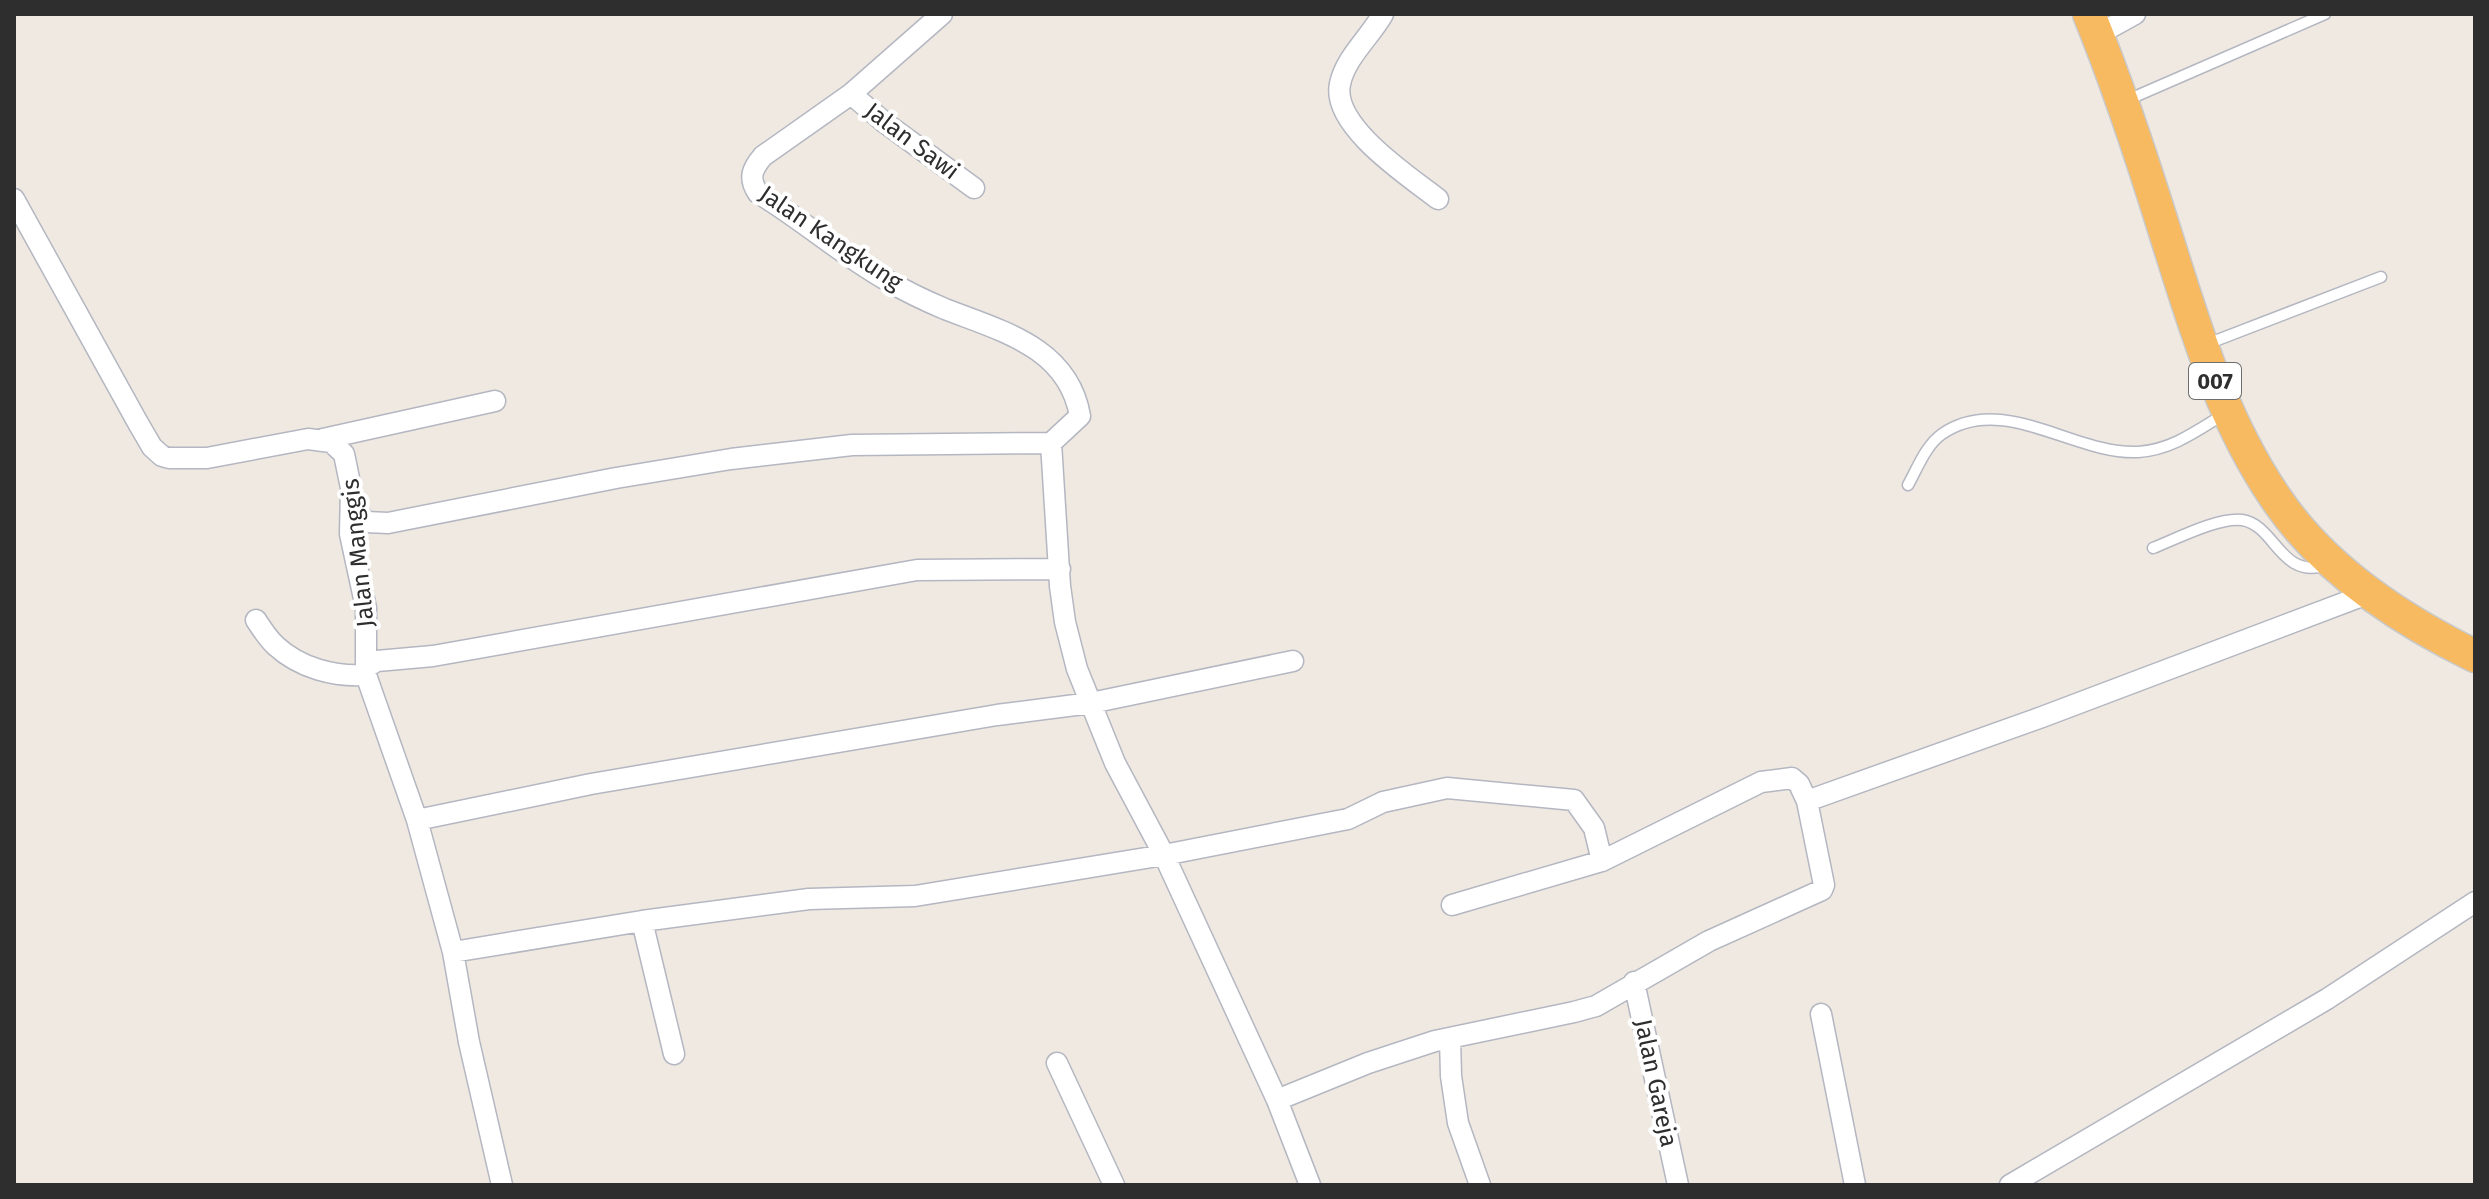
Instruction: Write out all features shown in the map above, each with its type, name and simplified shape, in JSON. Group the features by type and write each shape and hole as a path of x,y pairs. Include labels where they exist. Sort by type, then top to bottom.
{"highway":[{"name":"007","path":"2093,24 2123,102 2201,347 2228,412 2277,502 2326,556 2370,593 2409,620 2475,656"}],"street":[{"name":"Jalan Kangkung","path":"942,14 851,94 763,156 753,169 754,187 758,193 889,281 942,308 1000,328 1046,355 1066,378 1080,416 1051,443"},
{"path":"1383,14 1341,81 1342,101 1372,147 1438,199"},
{"path":"2093,24 2135,14"},
{"name":"Jalan Sawi","path":"851,94 974,188"},
{"path":"14,199 138,423 157,452 169,458 190,460 288,440 323,439 495,401"},
{"name":"Jalan Manggis","path":"323,439 336,445 344,454 350,474 352,545 366,608 367,671 417,820 453,952 469,1042 502,1185"},
{"path":"351,504 366,522 388,523 616,478 731,459 852,445 1051,443 1065,622 1077,669 1115,763 1164,855 1277,1100 1310,1185"},
{"path":"256,620 274,646 306,665 349,676 367,671 377,661 433,656 917,570 1060,569"},
{"path":"1807,801 2042,717 2370,593"},
{"path":"417,820 621,779 997,715 1091,703 1293,661"},
{"path":"1277,1100 1368,1063 1450,1038 1596,1006 1709,941 1822,890 1824,885 1807,801 1799,784 1792,778 1761,782 1602,861 1452,905"},
{"path":"453,952 642,921 809,899 915,896 1164,855 1348,819 1383,802 1447,788 1574,800 1594,828 1602,861"},
{"path":"2010,1185 2327,999 2475,902"},
{"path":"642,921 674,1054"},
{"name":"Jalan Gareja","path":"1634,982 1678,1185"},
{"path":"1821,1014 1855,1185"},
{"path":"1450,1038 1451,1076 1458,1123 1480,1185"},
{"path":"1057,1063 1114,1185"}],"lane":[{"path":"2123,102 2325,14"},
{"path":"2201,347 2381,277"},
{"path":"1908,485 1931,446 1942,434 1985,419 2022,425 2109,450 2136,452 2182,441 2228,412"},
{"path":"2153,548 2219,523 2241,520 2255,525 2290,561 2300,566 2324,566 2326,556"}]}
